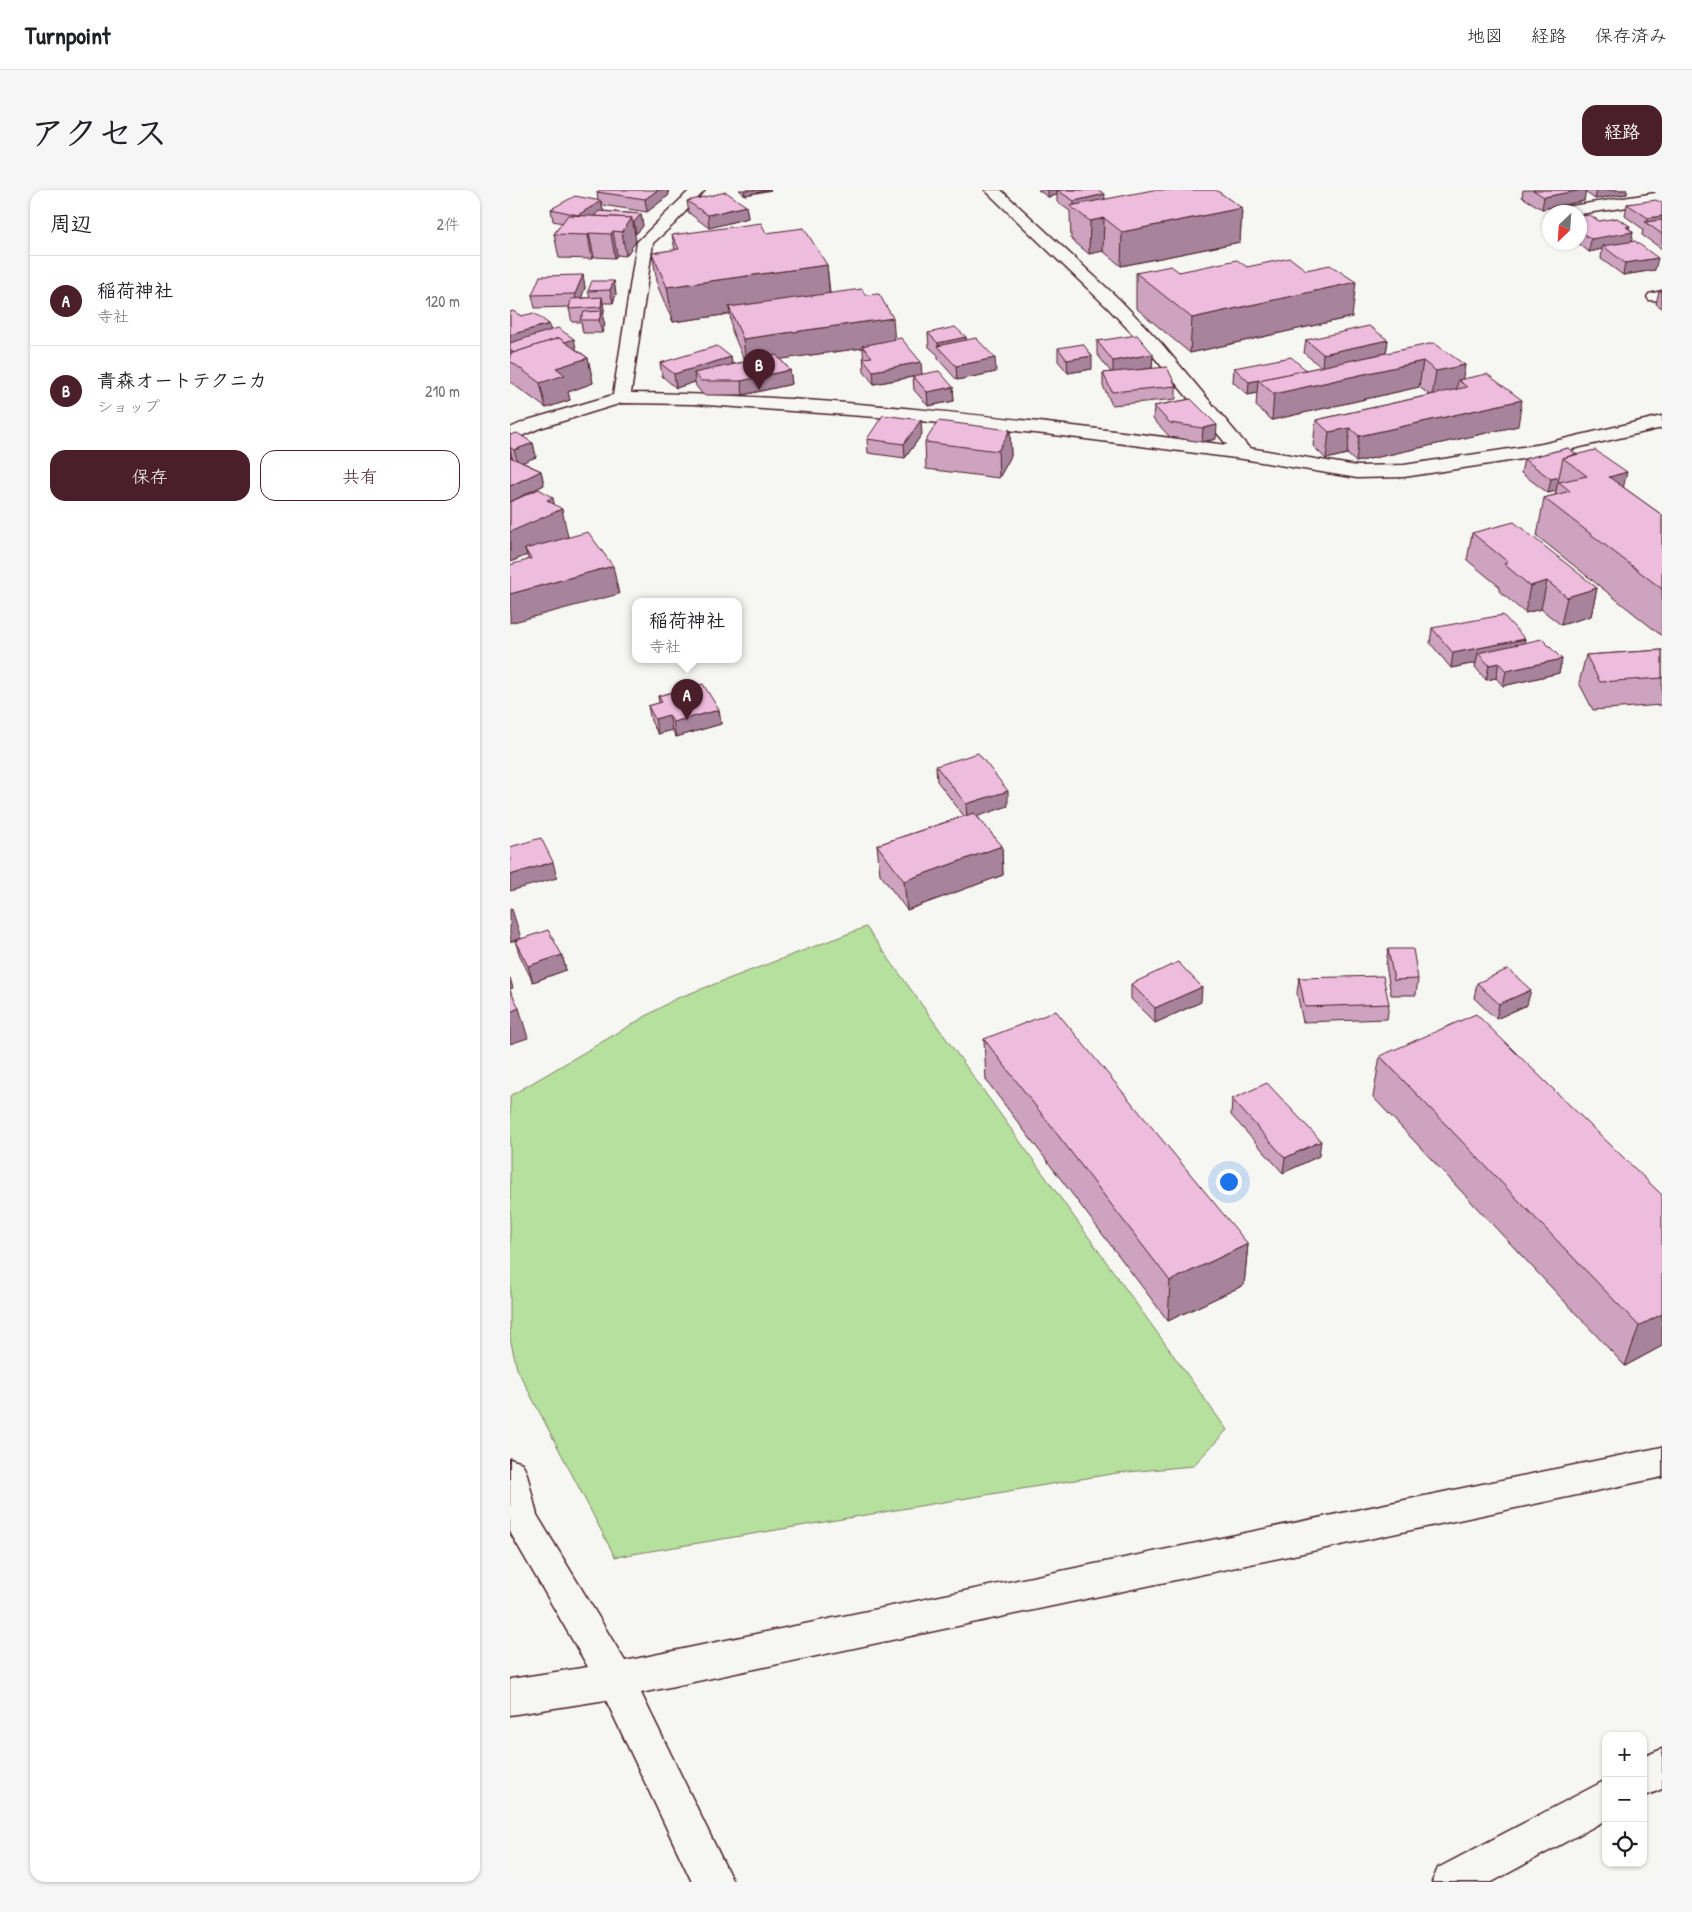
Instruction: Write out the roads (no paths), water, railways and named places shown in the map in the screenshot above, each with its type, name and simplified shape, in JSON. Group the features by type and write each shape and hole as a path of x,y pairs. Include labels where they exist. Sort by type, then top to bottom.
{"street":[{"path":"622,398 645,242 670,221 698,190"},
{"path":"992,190 1114,304 1155,348 1243,453"},
{"path":"1587,209 1662,198"},
{"path":"510,435 526,420 622,398 693,399 891,413 1054,428 1243,453 1357,472 1404,471 1542,450 1662,422"},
{"path":"510,1697 616,1681 1662,1462"},
{"path":"510,1474 521,1519 616,1681 713,1882"},
{"path":"1645,1777 1662,1768"},
{"path":"1471,1878 1602,1801"}],"place":[{"name":"青森オートテクニカ","path":"759,390"},
{"name":"稲荷神社","path":"687,720"}]}
